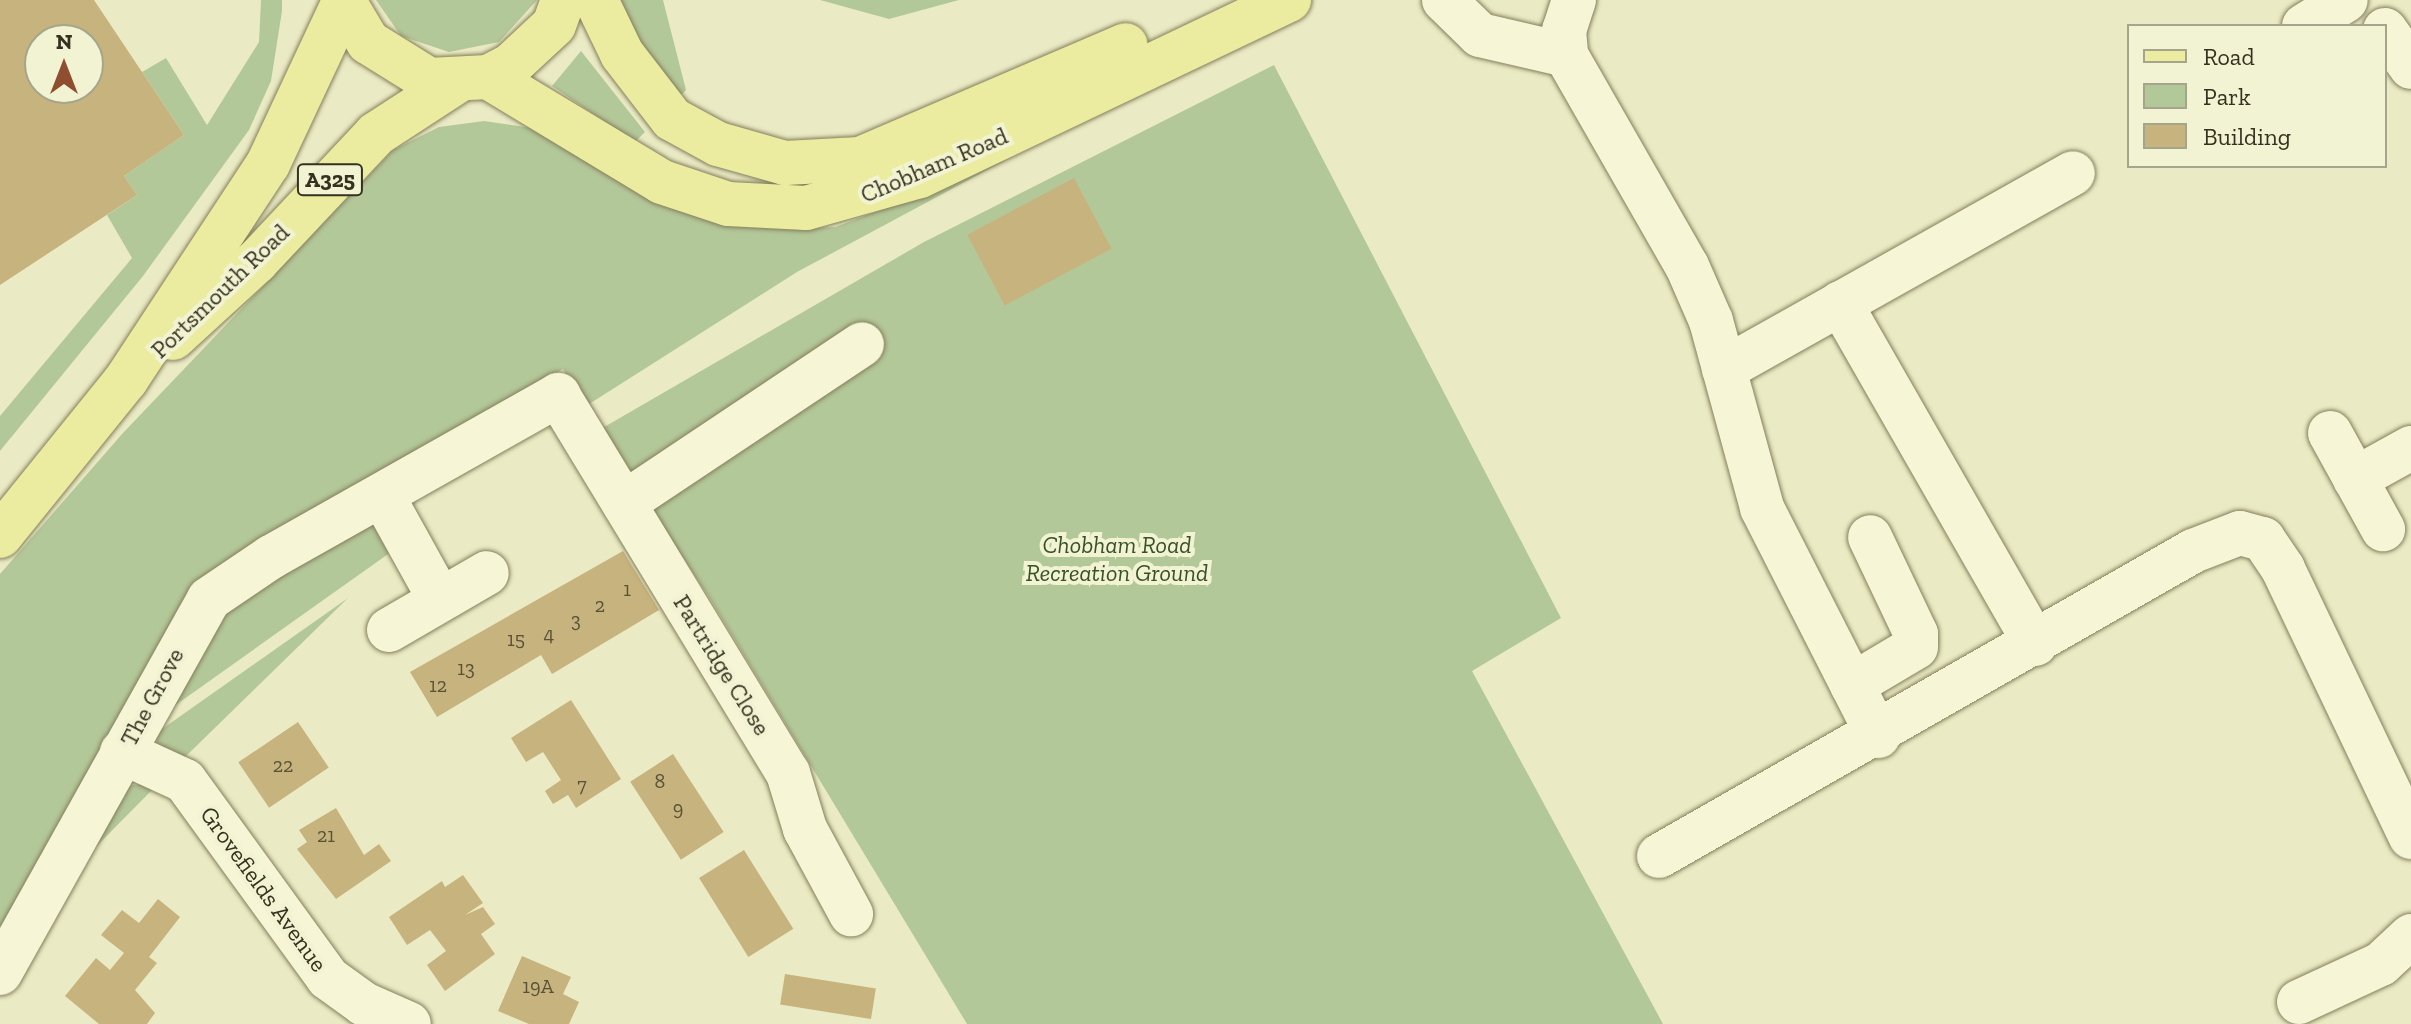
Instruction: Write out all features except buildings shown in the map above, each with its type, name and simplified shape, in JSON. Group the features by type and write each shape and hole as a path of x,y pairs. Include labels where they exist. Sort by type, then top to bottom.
{"main road":[{"name":"Portsmouth Road","path":"126,380 256,262 376,134 473,78 532,51 554,25 563,0"},
{"name":"Chobham Road","path":"596,0 622,54 672,119 757,157 822,164 860,159 927,134 1222,0"},
{"name":"Chobham Road","path":"473,78 662,182 728,204 806,208 920,176 1289,0"},
{"name":"Portsmouth Road","path":"0,536 126,380 268,164 343,2"},
{"path":"343,2 388,59 429,80 473,78"}],"street":[{"path":"1444,0 1480,35 1566,55"},
{"path":"1574,0 1564,30 1566,55 1687,266 1724,369 1762,508 1878,736"},
{"path":"2307,24 2346,0"},
{"path":"2363,0 2381,24"},
{"path":"2387,32 2411,67"},
{"path":"1724,369 2073,173"},
{"path":"1840,303 2035,644"},
{"path":"624,503 862,344"},
{"name":"The Grove","path":"0,973 167,666 217,591 558,395 575,425"},
{"name":"Partridge Close","path":"575,425 788,773 805,829 851,914"},
{"path":"2330,433 2383,529"},
{"path":"2355,479 2411,448"},
{"path":"382,495 439,598"},
{"path":"1659,856 1878,736 2193,551 2240,533 2263,539 2283,569 2411,837"},
{"path":"1852,685 1916,647 1916,634 1870,537"},
{"path":"389,630 439,598 487,573"},
{"name":"Grovefields Avenue","path":"122,752 185,781 328,978 364,1004 409,1024"},
{"path":"2299,1002 2381,964 2411,936"}],"green space":[{"path":"261,0 282,0 282,11 271,81 249,130 143,276 0,451 0,416 132,258 107,215 137,195 124,176 184,135 142,72 166,58 207,125 259,42"},
{"path":"376,0 537,0 499,42 449,52 401,36"},
{"path":"617,0 663,0 686,90 672,105"},
{"path":"820,0 959,0 889,19"},
{"path":"581,51 645,132 635,142 552,86"},
{"name":"Chobham Road Recreation Ground","path":"1274,65 1561,618 1472,671 1663,1024 967,1024 709,597 599,430 924,242"},
{"path":"484,121 539,129 809,228 835,227 926,193 1001,155 1004,161 797,272 586,406 563,369 187,596 0,943 0,574 122,434 393,150 439,127"},
{"path":"373,522 391,552 156,719 228,605"},
{"path":"348,598 181,761 158,745 155,734"},
{"path":"143,784 153,789 72,871 120,786"}]}
